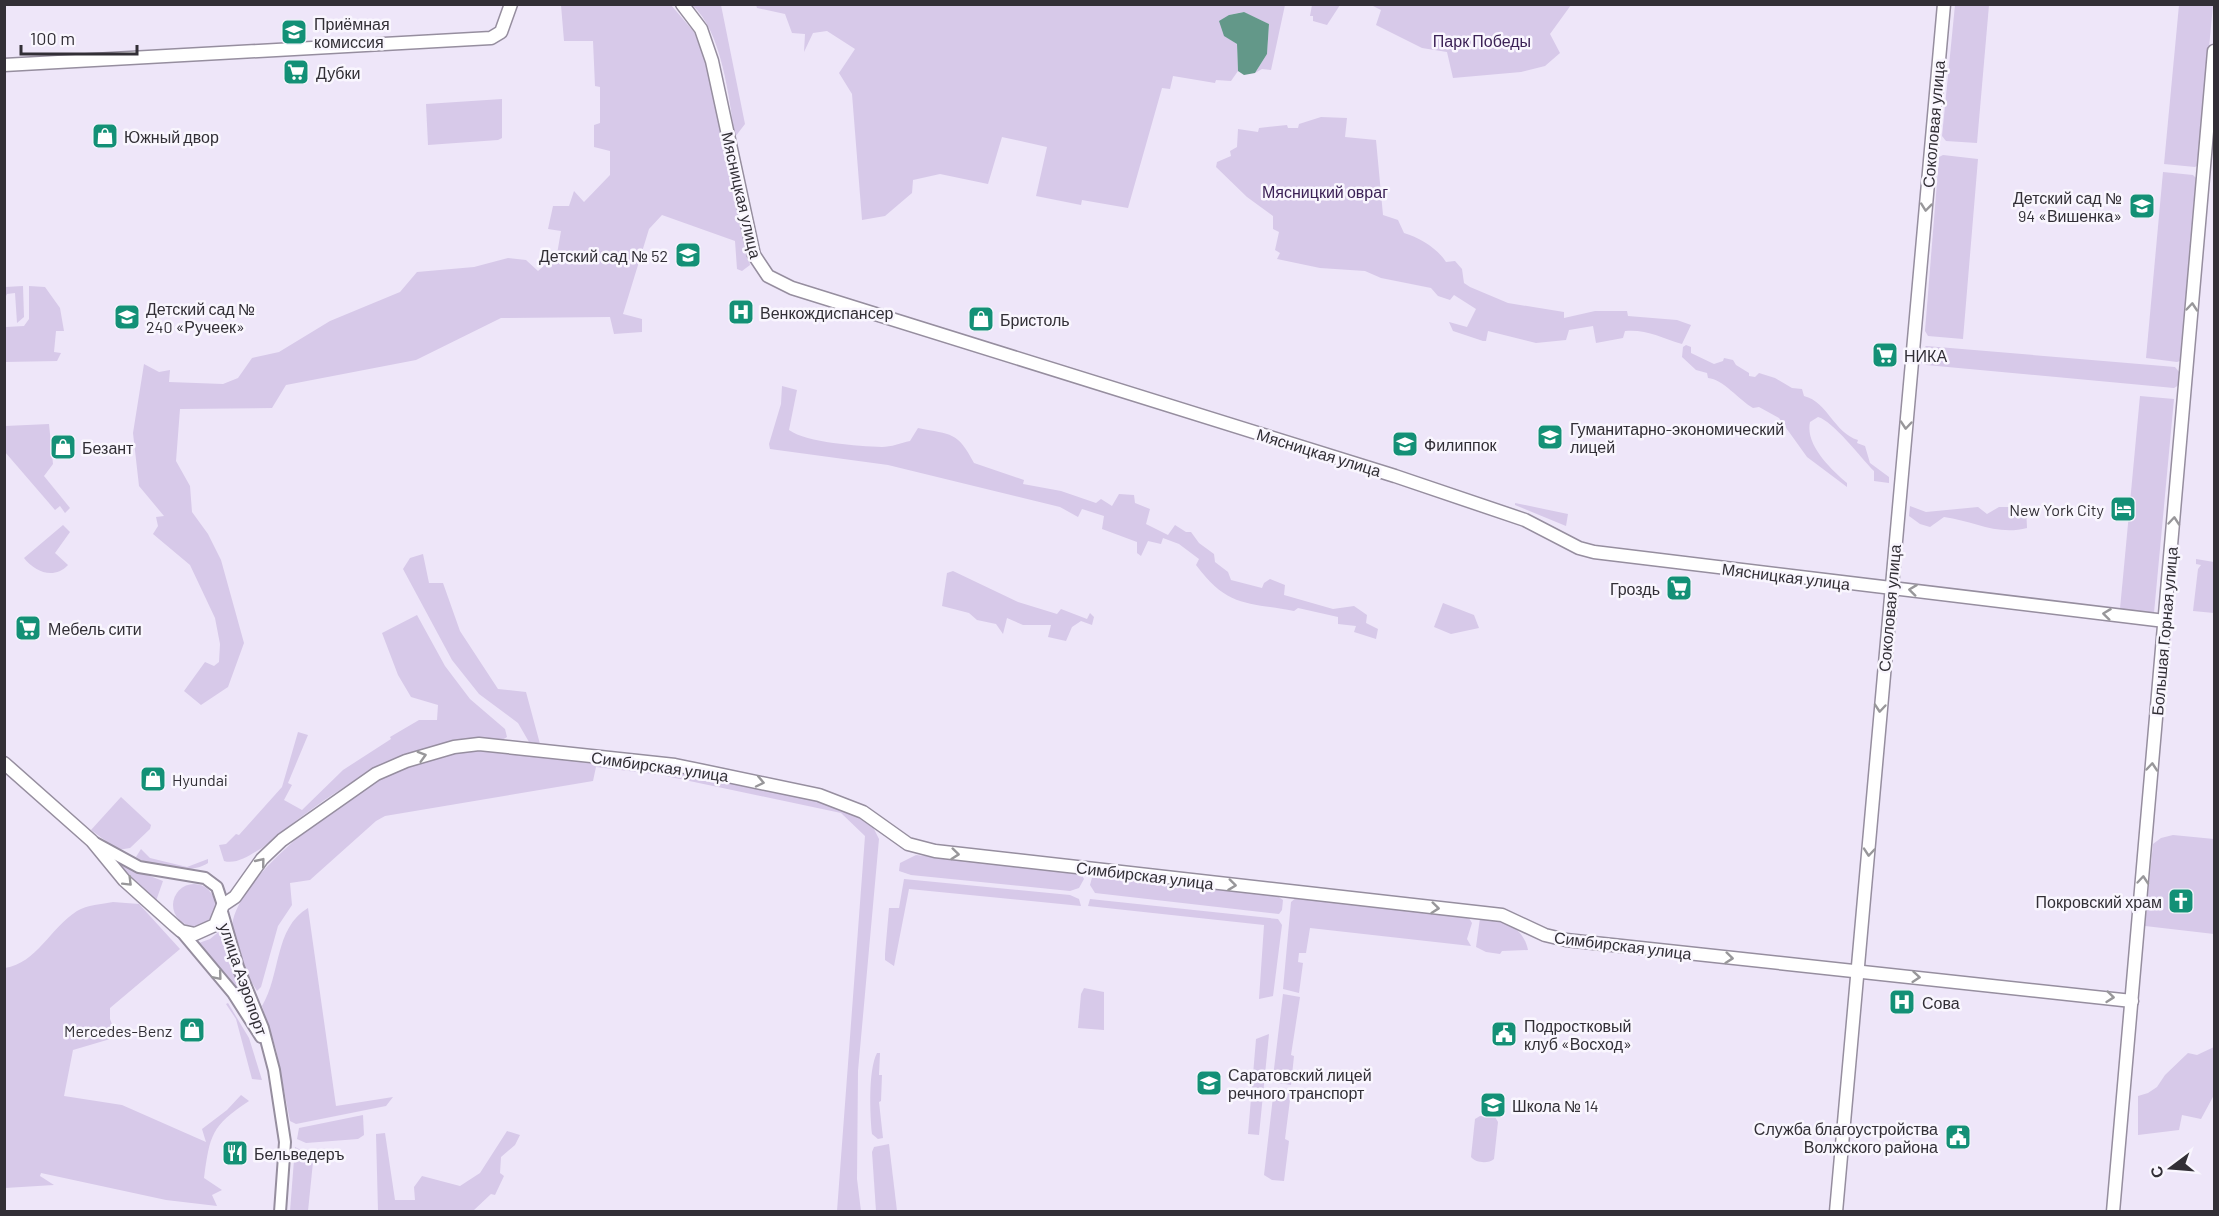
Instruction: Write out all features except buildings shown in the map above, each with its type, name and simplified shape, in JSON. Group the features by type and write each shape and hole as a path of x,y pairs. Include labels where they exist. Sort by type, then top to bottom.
{"main road":[{"path":"4,65 497,36 508,18 511,4"},
{"name":"Мясницкая улица","path":"682,4 701,29 712,61 754,255 762,270 777,282 872,314 1406,479 1525,520 1585,550 2165,621"},
{"name":"Соколовая улица","path":"1836,1212 1890,587 1944,4"},
{"name":"Большая Горная улица","path":"2113,1212 2214,51"},
{"name":"Симбирская улица","path":"222,909 235,897 262,859 282,840 376,774 406,761 453,747 479,744 675,765 819,795 863,812 908,844 936,851 1502,915 1545,935 1566,940 2132,1001"},
{"name":"улица Аэропорт","path":"4,763 92,841 124,880 181,931 233,993 266,1045"},
{"name":"улица Аэропорт","path":"92,841 139,867 205,878 217,887 277,1087 285,1142 280,1212"},
{"name":"улица Аэропорт","path":"181,931 202,932 214,925 222,909"}],"green space":[{"path":"1312,4 1340,5 1327,25 1313,21 1313,16 1310,16"},
{"path":"561,5 671,5 694,32 706,63 750,265 742,271 737,269 735,241 662,215 649,229 623,314 642,319 642,332 614,334 610,317 501,318 416,360 286,385 272,408 180,409 176,461 190,486 192,512 208,534 221,560 244,643 228,687 201,705 184,691 205,662 214,666 219,662 220,644 215,618 190,565 153,534 158,526 156,517 164,516 139,486 133,433 144,364 159,372 170,370 169,382 223,384 238,378 252,358 279,352 330,321 400,292 417,272 474,267 508,258 526,260 538,271 557,254 561,231 548,229 553,206 569,206 574,191 584,202 610,175 610,151 594,147 594,125 600,123 600,87 595,86 593,41 564,41"},
{"path":"692,5 721,5 745,124 735,137 727,85 717,48 711,31"},
{"path":"756,5 1285,5 1271,70 1262,69 1255,73 1267,54 1269,24 1243,12 1229,15 1225,36 1237,44 1238,71 1231,81 1216,80 1215,83 1173,76 1170,89 1162,88 1128,208 1082,200 1081,205 1036,196 1047,147 1002,137 988,184 940,174 913,180 912,193 885,216 862,220 852,94 839,73 855,49 827,31 813,33 804,52 805,34 792,33 785,14 757,8"},
{"name":"Парк Победы","path":"1371,5 1571,5 1550,34 1560,53 1545,66 1521,72 1453,78 1447,52 1422,48 1376,25 1381,10"},
{"path":"1955,5 1989,5 1977,143 1946,141 1942,136"},
{"path":"2179,5 2213,5 2198,165 2195,167 2164,164"},
{"path":"502,99 502,138 428,145 426,104"},
{"name":"Мясницкий овраг","path":"1321,117 1347,118 1345,137 1376,140 1383,215 1398,220 1404,233 1428,244 1446,262 1455,261 1462,269 1464,283 1470,287 1508,303 1564,312 1564,318 1595,311 1627,311 1628,316 1677,320 1691,325 1682,344 1640,331 1625,331 1623,338 1596,343 1593,326 1569,330 1566,340 1536,343 1488,331 1486,341 1483,341 1453,331 1449,322 1467,327 1476,309 1454,295 1450,300 1438,296 1431,288 1381,278 1365,271 1320,268 1277,259 1280,253 1275,250 1279,232 1273,229 1273,216 1247,197 1216,167 1217,162 1231,156 1230,151 1237,147 1238,129 1258,132 1259,128 1287,125 1288,128 1298,128 1299,124"},
{"path":"1943,155 1978,159 1963,339 1928,336 1925,331 1939,157"},
{"path":"2163,172 2193,175 2196,178 2180,361 2177,362 2146,358"},
{"path":"23,286 24,317 17,323 15,293 7,294 5,298 5,287"},
{"path":"29,286 45,287 60,308 64,331 56,331 54,352 61,353 57,361 5,362 6,327 24,326 29,319"},
{"path":"1686,345 1691,347 1691,353 1714,364 1723,361 1724,358 1733,360 1736,365 1749,373 1749,376 1755,377 1759,373 1775,378 1792,388 1802,389 1804,396 1819,404 1843,431 1858,440 1857,443 1865,446 1870,463 1889,477 1889,483 1874,481 1874,471 1839,432 1818,417 1810,422 1811,439 1821,456 1847,483 1847,487 1807,457 1779,418 1759,407 1753,408 1719,382 1708,378 1707,373 1696,370 1682,357 1683,347"},
{"path":"1926,346 2175,367 2180,373 2179,385 2174,388 1926,365 1921,363 1917,354"},
{"path":"782,386 797,390 789,430 797,434 833,443 885,447 910,441 918,428 952,436 963,445 974,463 1024,480 1023,484 1061,491 1096,503 1101,499 1112,506 1119,494 1134,495 1135,503 1150,509 1146,524 1168,535 1175,525 1186,532 1191,532 1199,543 1214,554 1215,562 1228,572 1231,580 1262,588 1264,583 1270,579 1285,585 1284,595 1333,609 1354,606 1367,615 1366,623 1378,629 1376,639 1354,632 1356,626 1338,624 1338,617 1298,608 1294,611 1239,601 1218,589 1207,579 1196,565 1199,559 1179,544 1163,538 1161,544 1148,541 1141,556 1137,553 1137,542 1102,529 1104,516 1082,509 1078,517 1060,507 888,465 770,449 769,444 781,404"},
{"path":"2140,396 2174,399 2154,613 2120,609"},
{"path":"49,424 53,464 44,476 70,508 65,513 60,506 55,510 5,452 5,426"},
{"path":"1515,503 1568,514 1566,526 1515,505"},
{"path":"1910,506 1926,512 1978,507 1987,514 1999,507 2026,507 2027,528 1995,529 1944,517 1930,527 1920,524 1909,516"},
{"path":"63,525 70,532 55,553 68,565 63,570 51,573 39,570 28,563 24,558"},
{"path":"423,554 429,583 443,583 460,631 498,689 526,692 540,744 529,742 518,723 479,694 452,660 403,569 410,558"},
{"path":"2196,559 2214,562 2214,613 2193,611 2198,569 2201,565 2196,564"},
{"path":"953,571 1018,602 1057,614 1061,609 1087,619 1090,613 1094,617 1092,625 1081,621 1072,627 1066,641 1048,637 1051,625 1023,625 1007,618 1003,634 996,624 977,620 969,613 942,606 947,573"},
{"path":"1443,603 1474,615 1479,628 1451,634 1434,627"},
{"path":"417,615 445,666 470,699 505,729 507,737 502,740 468,741 435,746 404,757 344,788 262,848 239,860 224,861 219,845 226,844 236,834 239,835 282,787 298,732 308,735 288,783 292,785 284,800 302,810 343,770 391,739 390,737 419,720 437,720 438,705 411,697 398,675 382,633"},
{"path":"478,750 675,771 818,800 844,808 871,823 879,839 858,1071 857,1179 861,1211 837,1211 865,836 841,813 661,775 596,767 593,781 385,816 376,821 310,880 290,883 292,905 278,926 261,987 257,991 239,957 232,929 233,920 242,899 259,876 306,830 361,791 407,767 424,761"},
{"path":"121,797 151,825 150,829 130,848 118,850 91,830"},
{"name":"Покровский храм","path":"2173,835 2214,839 2214,934 2145,926 2153,844 2161,838"},
{"path":"141,849 150,858 187,867 208,859 208,863 192,869 161,867 136,857"},
{"path":"916,855 1081,873 1084,879 1079,888 1070,891 911,875 899,871 900,863"},
{"path":"121,865 163,881 156,901 120,867"},
{"path":"1093,874 1276,895 1283,900 1282,910 1279,914 1095,893 1090,885"},
{"path":"904,879 1070,895 1079,899 1081,906 909,889 894,966 885,960 889,908 899,908"},
{"path":"194,884 202,885 209,890 214,897 214,913 209,920 202,925 194,926 186,925 179,920 174,913 173,905 174,897 179,890 186,885"},
{"path":"1297,897 1469,918 1472,923 1467,939 1471,946 1310,928 1306,953 1299,953 1298,962 1303,963 1299,993 1283,989 1291,902"},
{"path":"1090,899 1278,919 1282,925 1273,996 1259,999 1264,925 1088,906"},
{"path":"113,902 139,904 180,949 110,1008 110,1019 117,1037 73,1050 64,1096 122,1105 206,1142 202,1129 227,1110 241,1095 249,1101 220,1125 214,1133 208,1151 204,1178 222,1190 212,1195 217,1206 166,1200 41,1173 40,1176 54,1185 5,1188 5,968 16,965 35,952 67,918 77,911"},
{"path":"308,908 336,1106 393,1097 386,1106 296,1124 290,1121 276,1049 262,1006 289,927"},
{"path":"1480,918 1504,923 1516,930 1528,950 1502,951 1500,954 1486,952 1476,947"},
{"path":"221,930 241,993 199,943 210,939"},
{"path":"1084,988 1104,992 1104,1030 1078,1028 1081,994"},
{"path":"1283,994 1300,997 1291,1055 1294,1056 1291,1085 1279,1083 1273,1077"},
{"path":"228,1003 249,1038 262,1080 252,1079 236,1019 226,1004"},
{"path":"1269,1034 1259,1135 1248,1134 1256,1039"},
{"path":"2214,1047 2214,1095 2201,1119 2182,1115 2179,1130 2138,1135 2138,1096 2157,1087 2165,1075 2188,1053 2197,1055"},
{"path":"877,1053 880,1053 879,1075 882,1075 881,1101 879,1102 883,1138 878,1139 872,1134 870,1105 872,1070"},
{"path":"1274,1088 1291,1092 1285,1139 1289,1141 1284,1181 1272,1180 1264,1175"},
{"path":"363,1115 364,1135 358,1139 306,1143 297,1139 299,1128"},
{"path":"1480,1116 1495,1117 1498,1122 1494,1159 1491,1161 1479,1162 1471,1157 1475,1119"},
{"path":"507,1131 520,1135 515,1145 501,1157 500,1173 504,1176 495,1195 491,1194 473,1211 378,1211 376,1134 385,1133 395,1200 415,1200 414,1187 422,1176 460,1186 480,1173"},
{"path":"889,1144 897,1211 876,1211 872,1152 874,1147"},
{"path":"295,1147 305,1152 313,1162 308,1211 290,1211"}],"shaded area":[{"path":"1244,12 1269,24 1267,54 1255,73 1244,75 1238,71 1237,44 1224,36 1219,21 1229,15"}],"place":[{"name":"Приёмная комиссия","path":"294,32"},
{"name":"Дубки","path":"296,72"},
{"name":"Южный двор","path":"105,136"},
{"name":"Детский сад № 94 «Вишенка»","path":"2142,206"},
{"name":"Детский сад № 52","path":"688,255"},
{"name":"Венкождиспансер","path":"741,312"},
{"name":"Детский сад № 240 «Ручеек»","path":"127,317"},
{"name":"Бристоль","path":"981,319"},
{"name":"НИКА","path":"1885,355"},
{"name":"Гуманитарно-экономический лицей","path":"1550,437"},
{"name":"Филиппок","path":"1405,444"},
{"name":"Безант","path":"63,447"},
{"name":"New York City","path":"2123,509"},
{"name":"Гроздь","path":"1679,588"},
{"name":"Мебель сити","path":"28,628"},
{"name":"Hyundai","path":"153,779"},
{"name":"Покровский храм","path":"2181,901"},
{"name":"Сова","path":"1902,1002"},
{"name":"Mercedes-Benz","path":"192,1030"},
{"name":"Подростковый клуб «Восход»","path":"1504,1034"},
{"name":"Саратовский лицей речного транспорт","path":"1209,1083"},
{"name":"Школа № 14","path":"1493,1105"},
{"name":"Служба благоустройства Волжского района","path":"1958,1137"},
{"name":"Бельведеръ","path":"235,1153"}]}
